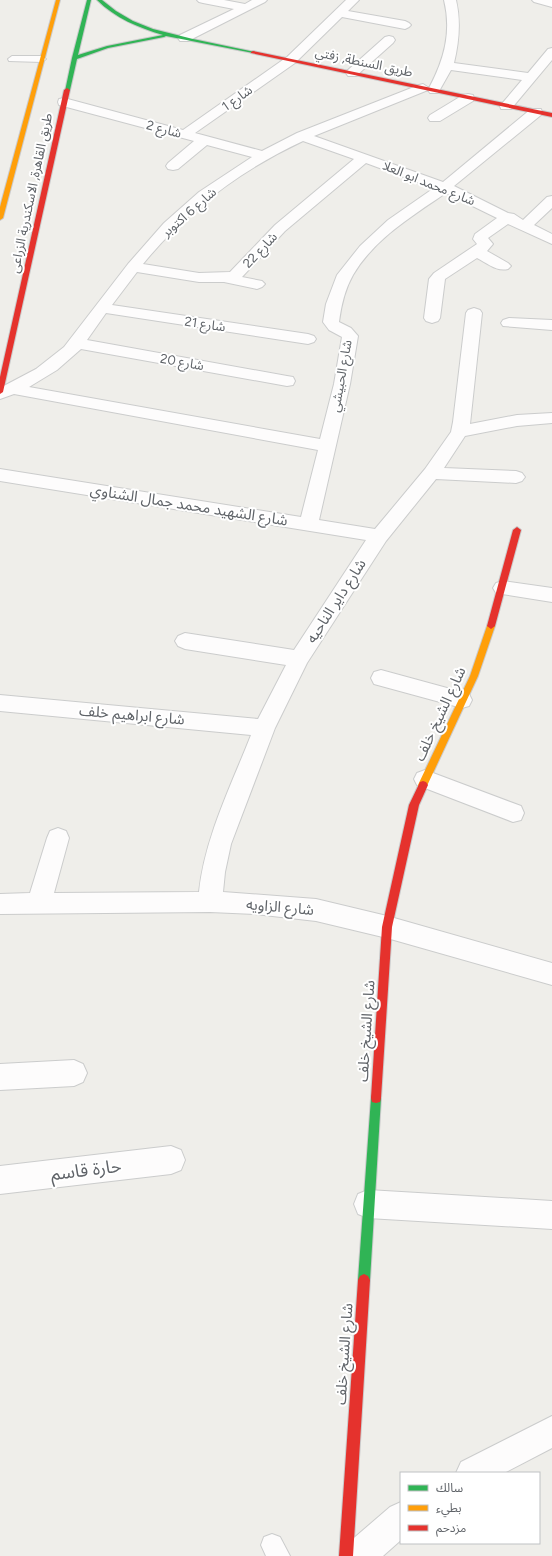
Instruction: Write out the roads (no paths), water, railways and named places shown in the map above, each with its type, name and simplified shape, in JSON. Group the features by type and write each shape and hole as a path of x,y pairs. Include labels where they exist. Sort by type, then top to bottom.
{"main road":[{"name":"طريق القاهرة, الاسكندرية الزراعى","path":"0,218 46,59 58,0"},
{"name":"طريق القاهرة, الاسكندرية الزراعى","path":"4,392 64,102 70,58 89,0"},
{"name":"طريق السنطة, زفتي","path":"99,0 116,15 140,26 170,35 552,115"},
{"name":"طريق السنطة, زفتي","path":"70,58 93,50 118,44 170,35"},
{"name":"شارع الشيخ خلف","path":"346,1556 387,927 414,805 474,676 503,588 517,530"}],"street":[{"path":"203,0 245,7"},
{"path":"184,38 261,0"},
{"name":"شارع 1","path":"184,135 290,60 353,0"},
{"path":"428,89 446,66 453,39 452,8 450,0"},
{"path":"538,0 552,4"},
{"path":"340,13 405,25"},
{"path":"352,73 389,40"},
{"path":"506,106 552,52"},
{"path":"446,66 530,77"},
{"name":"شارع 6 اكتوبر","path":"4,392 56,363 77,343 133,267 169,226 197,202 264,156 302,136 428,89"},
{"path":"435,118 468,98"},
{"name":"شارع 2","path":"64,102 264,156"},
{"path":"445,187 536,112"},
{"name":"شارع محمد ابو العلا","path":"302,136 445,187 509,217 552,240"},
{"path":"173,166 204,140"},
{"name":"شارع 22","path":"133,267 207,278 226,278 235,275 280,228 364,158"},
{"name":"شارع الحبيشي","path":"309,524 342,384 350,336 347,332 334,326 331,322 334,304 345,274 365,249 394,223 445,187"},
{"path":"525,226 552,200"},
{"path":"432,318 437,280 439,276 486,245 480,237 509,217"},
{"path":"477,252 503,266"},
{"path":"226,278 257,284"},
{"name":"شارع 21","path":"102,308 308,339"},
{"name":"شارع داير الناحيه","path":"210,902 213,872 220,844 264,728 299,659 378,536 432,473 459,432 462,422 474,313"},
{"path":"509,323 552,325"},
{"name":"شارع 20","path":"77,343 287,381"},
{"path":"4,392 328,446"},
{"path":"459,432 487,424 517,420 552,418"},
{"path":"432,473 516,477"},
{"name":"شارع الشهيد محمد جمال الشناوي","path":"0,475 378,536"},
{"path":"503,588 552,595"},
{"path":"185,641 299,659"},
{"path":"381,678 462,700"},
{"name":"شارع ابراهيم خلف","path":"0,703 264,728"},
{"path":"425,779 513,813"},
{"path":"39,903 58,838"},
{"name":"شارع الزاويه","path":"0,904 210,902 255,904 316,910 387,927 552,974"},
{"path":"0,1077 74,1073"},
{"name":"حارة قاسم","path":"0,1180 171,1160"},
{"path":"368,1204 552,1216"},
{"path":"474,1472 552,1431"},
{"path":"359,1556 400,1519"}],"lane":[{"path":"12,59 46,59"}]}
